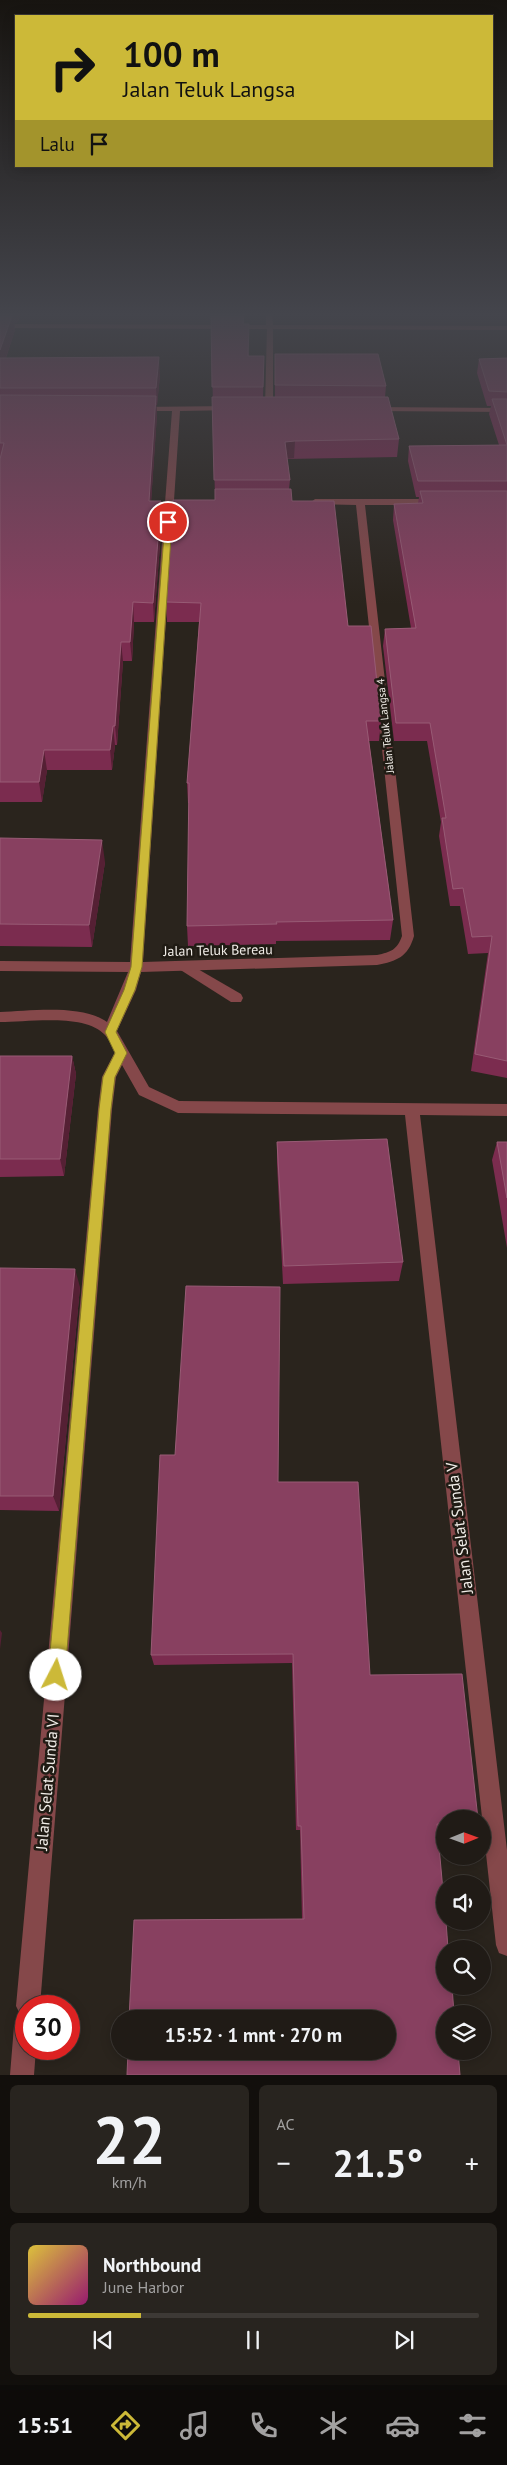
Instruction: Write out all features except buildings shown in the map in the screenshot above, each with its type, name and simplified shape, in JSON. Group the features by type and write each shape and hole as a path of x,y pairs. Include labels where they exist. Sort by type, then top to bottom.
{"street":[{"path":"110,1032 130,990 136,967 174,503 176,410"},
{"path":"484,410 507,410"},
{"path":"303,502 448,502"},
{"name":"Jalan Teluk Langsa 4","path":"360,502 408,936 404,950"},
{"name":"Jalan Teluk Bereau","path":"0,966 136,967 377,960 396,956 404,950"},
{"path":"184,966 236,998"},
{"path":"0,1017 73,1016 95,1020 110,1032 144,1091 178,1107 507,1110"},
{"name":"Jalan Selat Sunda VI","path":"29,1995 105,1109 109,1077 121,1053"},
{"name":"Jalan Selat Sunda V","path":"412,1110 507,1945"},
{"path":"22,2075 23,2060"}],"route":[{"path":"56,1675 105,1109 109,1077 121,1053 110,1032 130,990 136,967 168,522"}]}
